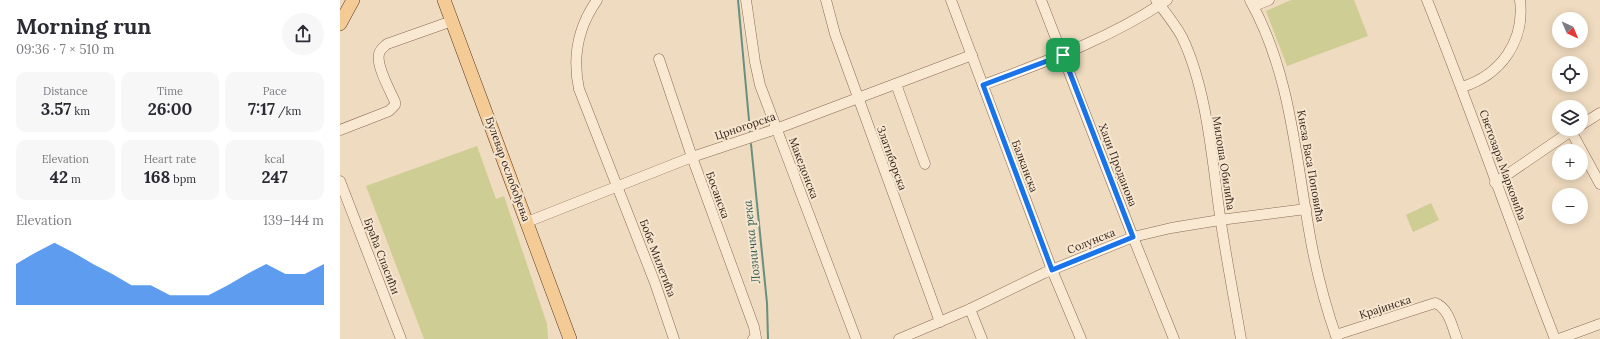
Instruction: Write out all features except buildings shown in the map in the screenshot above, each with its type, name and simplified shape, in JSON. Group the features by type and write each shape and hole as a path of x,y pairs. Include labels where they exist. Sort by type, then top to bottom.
{"main road":[{"path":"340,24 353,0"},
{"name":"Булевар ослобођења","path":"444,0 570,339"}],"street":[{"name":"Бобе Милетића","path":"597,0 588,13 581,28 575,59 579,89 655,283 674,339"},
{"name":"Македонска","path":"746,0 760,85 856,339"},
{"name":"Златиборска","path":"826,0 835,34 940,322"},
{"name":"Балканска","path":"951,0 1052,270 1081,339"},
{"name":"Хаџи Проданова","path":"1041,0 1174,339"},
{"path":"1252,3 1269,0"},
{"name":"Светозара Марковића","path":"1427,0 1462,87 1495,183 1555,339"},
{"path":"1462,87 1478,81 1490,74 1511,50 1520,29 1520,0"},
{"path":"983,85 1063,55 1112,33 1161,2"},
{"name":"Милоша Обилића","path":"1161,2 1181,35 1195,71 1206,123 1220,220 1241,339"},
{"name":"Кнеза Васа Поповића","path":"1252,3 1273,50 1288,103 1313,251 1323,295 1337,337"},
{"path":"340,130 389,112 395,105 379,64 379,53 387,44 452,21"},
{"name":"Црногорска","path":"527,222 692,157 776,129 972,55"},
{"name":"Босанска","path":"659,59 692,157 754,327 754,338"},
{"path":"896,84 925,164"},
{"path":"1588,121 1600,113"},
{"path":"1495,183 1563,136"},
{"path":"1575,136 1600,184"},
{"name":"Браћа Спасићи","path":"340,181 401,339"},
{"name":"Солунска","path":"899,339 970,309 1052,270 1133,237 1171,228 1220,220 1306,209"},
{"name":"Крајинска","path":"1337,337 1435,303 1440,305 1447,314 1457,339"},
{"path":"970,309 982,339"},
{"path":"1559,339 1600,324"}],"shaded area":[{"path":"1291,0 1354,0 1368,36 1287,66 1266,11"},
{"path":"477,146 496,199 504,196 547,324 548,339 424,339 366,186"},
{"path":"1431,203 1439,220 1413,232 1406,215"}],"waterway":[{"name":"Лозничка река","path":"738,0 750,131"},
{"name":"Лозничка река","path":"751,144 767,303 768,339"}],"route":[{"path":"1063,55 1133,237 1052,270 983,85 1063,55"}]}
